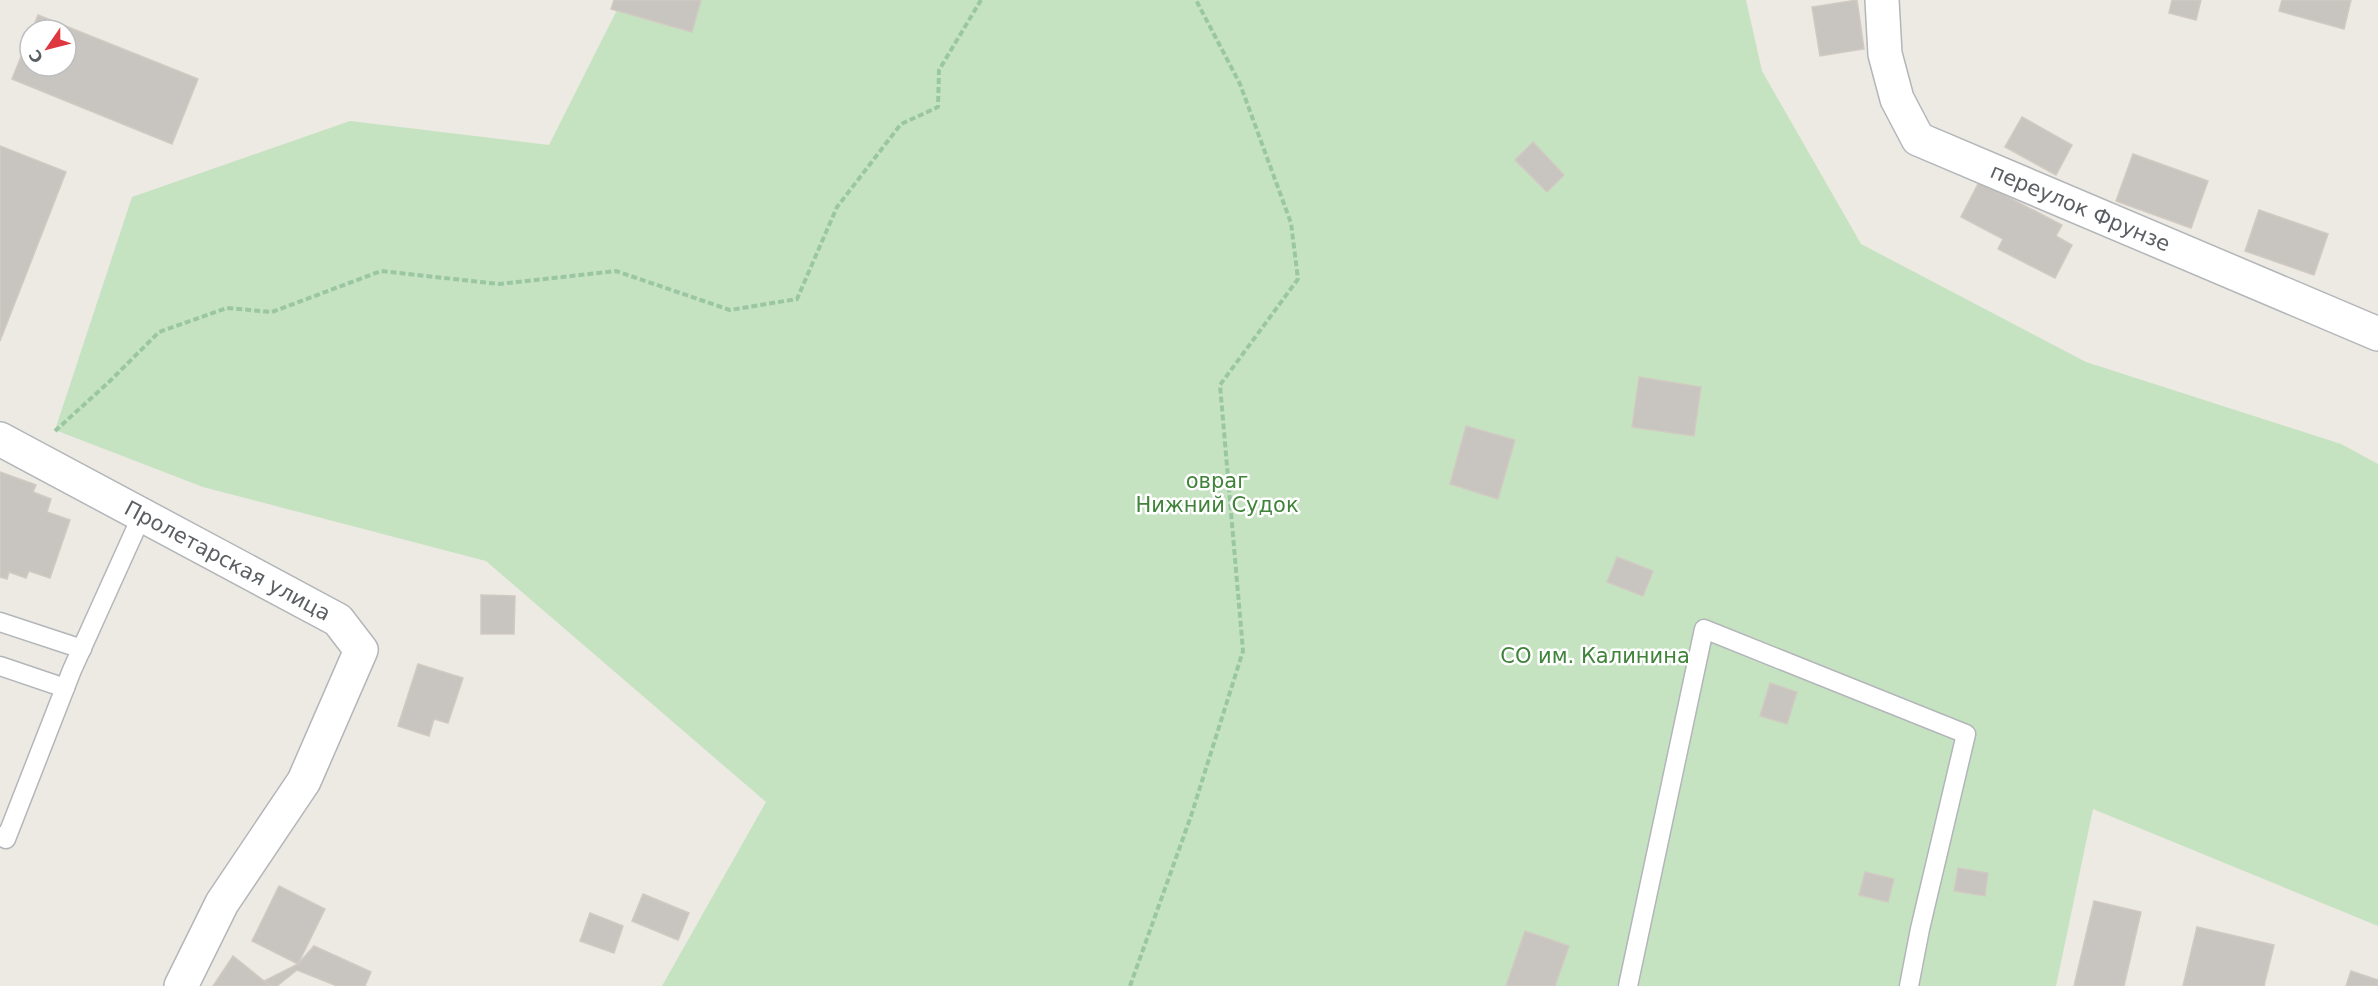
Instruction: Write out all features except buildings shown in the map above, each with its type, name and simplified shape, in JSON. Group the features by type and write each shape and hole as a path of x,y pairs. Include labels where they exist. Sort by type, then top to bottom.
{"street":[{"name":"переулок Фрунзе","path":"1882,0 1885,54 1897,99 1918,139 2378,334"},
{"name":"Пролетарская улица","path":"0,439 338,620 361,650 304,781 222,903 181,986"}],"lane":[{"path":"0,836 6,839 65,688 142,515"},
{"path":"0,622 82,649"},
{"path":"1628,986 1704,629 1966,735 1920,928 1909,986"},
{"path":"0,666 65,688"}],"path":[{"path":"32,455 159,332 227,308 272,312 381,271 499,284 616,271 730,310 797,299 837,207 901,124 938,107 939,70 981,0"},
{"path":"1130,986 1191,816 1243,651 1221,385 1298,279 1291,223 1240,84 1196,0"}],"green space":[{"name":"овраг Нижний Судок","path":"622,0 1746,0 1762,71 1861,244 2086,362 2341,444 2378,464 2378,926 2093,809 2056,986 662,986 766,802 486,561 203,487 55,430 132,197 350,121 549,145"}],"park label":[{"name":"СО им. Калинина","path":"1595,656"}]}
